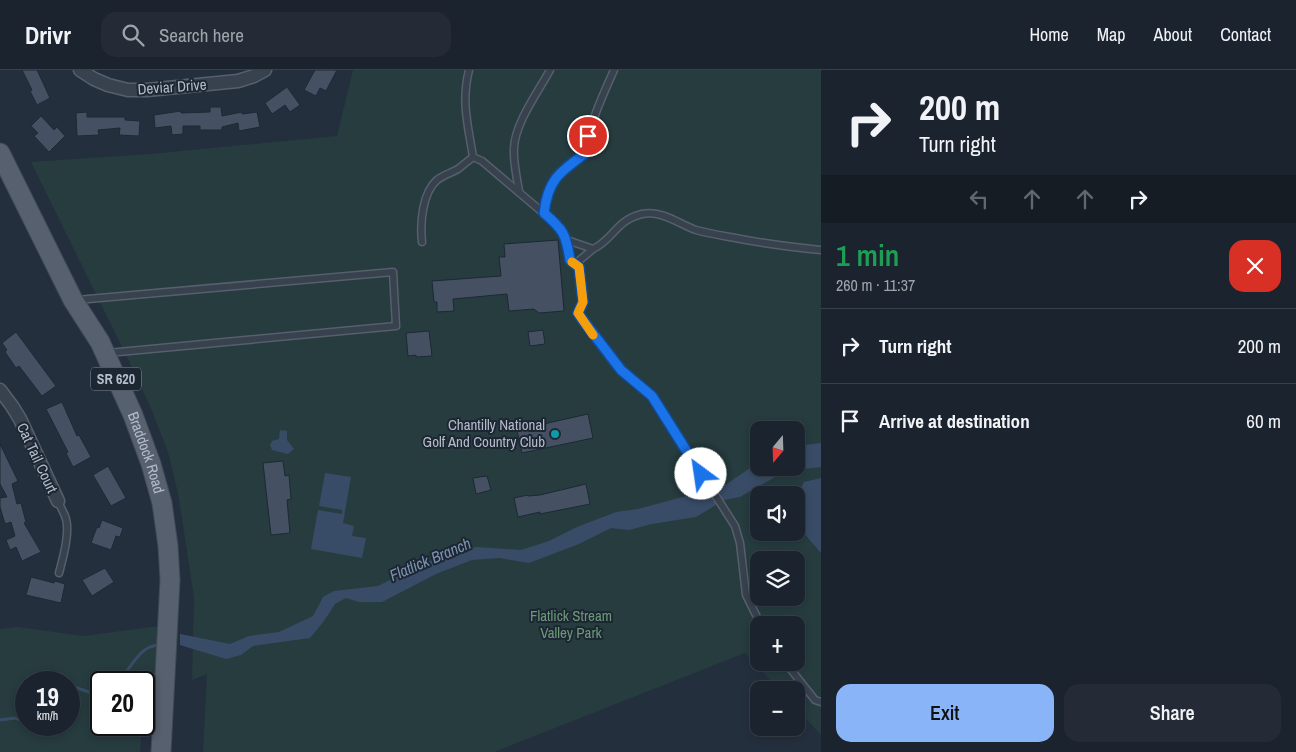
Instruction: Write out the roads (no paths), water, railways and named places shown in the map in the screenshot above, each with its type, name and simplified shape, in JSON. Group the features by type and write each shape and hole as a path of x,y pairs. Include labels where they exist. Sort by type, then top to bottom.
{"main road":[{"name":"Braddock Road","path":"0,152 73,300 100,342 133,415 151,464 162,502 170,580 161,752"}],"street":[{"name":"Deviar Drive","path":"80,70 108,85 128,90 147,90 238,81 265,70"},
{"name":"Cat Tail Court","path":"0,390 20,419 58,501"}],"lane":[{"path":"470,70 465,85 465,116 473,157"},
{"path":"518,191 514,148 522,120 550,70"},
{"path":"544,213 548,191 554,179 586,153 588,136 614,70"},
{"path":"473,157 482,161 561,228 567,240 570,260 579,267 583,302 578,313 621,370 652,396 735,526 740,543 746,595 756,616"},
{"path":"422,242 420,226 422,214 433,185 437,180 456,170 473,157"},
{"path":"575,264 593,249 602,245 614,229 624,222 643,214 657,214 698,230 766,244 821,250"},
{"path":"567,240 593,249"},
{"path":"73,300 393,272 396,326 104,354"},
{"path":"58,501 66,517 67,525 65,553 59,573"},
{"path":"792,671 815,700 821,702"}],"water":[{"path":"280,430 287,431 287,440 294,449 288,454 272,450 270,445 272,441 279,439"},
{"name":"Flatlick Branch","path":"821,443 821,467 805,469 805,445"},
{"name":"Flatlick Branch","path":"750,468 750,476 778,476 759,486 750,486 750,491 740,497 724,500 696,517 652,524 629,530 611,528 579,544 529,563 500,558 472,560 436,574 382,602 359,602 346,598 335,604 310,638 253,646 241,655 226,659 180,645 180,634 230,644 249,636 279,632 313,616 323,597 334,591 378,586 425,563 459,550 477,547 521,550 549,541 577,527 616,512 638,509 690,495 706,494 718,490"},
{"path":"325,473 351,477 343,523 354,526 352,536 366,538 362,558 311,549 318,510 342,514 342,510 319,506"},
{"path":"821,478 821,553 805,534 805,486 802,486 804,482"}],"waterway":[{"name":"Flatlick Branch","path":"127,671 144,651 161,644"},
{"name":"Flatlick Branch","path":"80,689 90,692"},
{"name":"Flatlick Branch","path":"0,720 15,718"}],"place":[{"name":"Chantilly National Golf And Country Club","path":"555,434"}],"park label":[{"name":"Flatlick Stream Valley Park","path":"571,624"}]}
